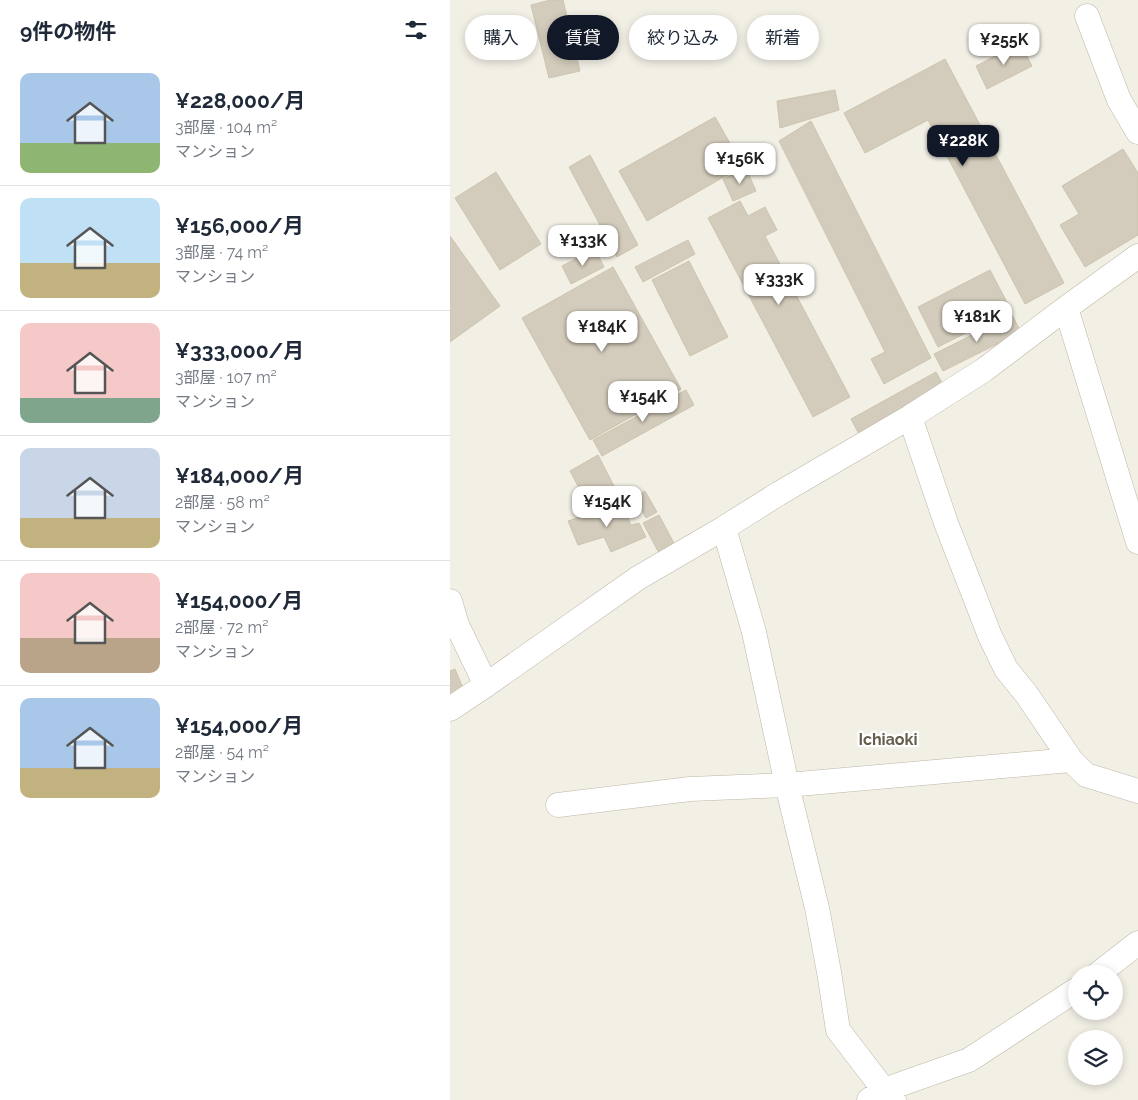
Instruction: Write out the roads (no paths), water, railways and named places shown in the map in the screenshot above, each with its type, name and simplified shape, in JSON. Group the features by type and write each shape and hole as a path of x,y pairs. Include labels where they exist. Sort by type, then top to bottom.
{"street":[{"path":"1088,16 1119,100 1138,132"},
{"path":"450,709 638,578 910,417 984,370 1138,256"},
{"path":"1066,308 1138,542"},
{"path":"910,417 946,523 990,636 1006,669 1027,695 1071,760 1086,775 1138,790"},
{"path":"724,528 754,632 817,908 838,1030 883,1097 969,1060 1068,995"},
{"path":"450,601 457,625 486,685"},
{"path":"558,804 690,789 788,785 1071,760"},
{"path":"1110,965 1138,943"}],"district":[{"name":"Ichiaoki","path":"888,739"}]}
